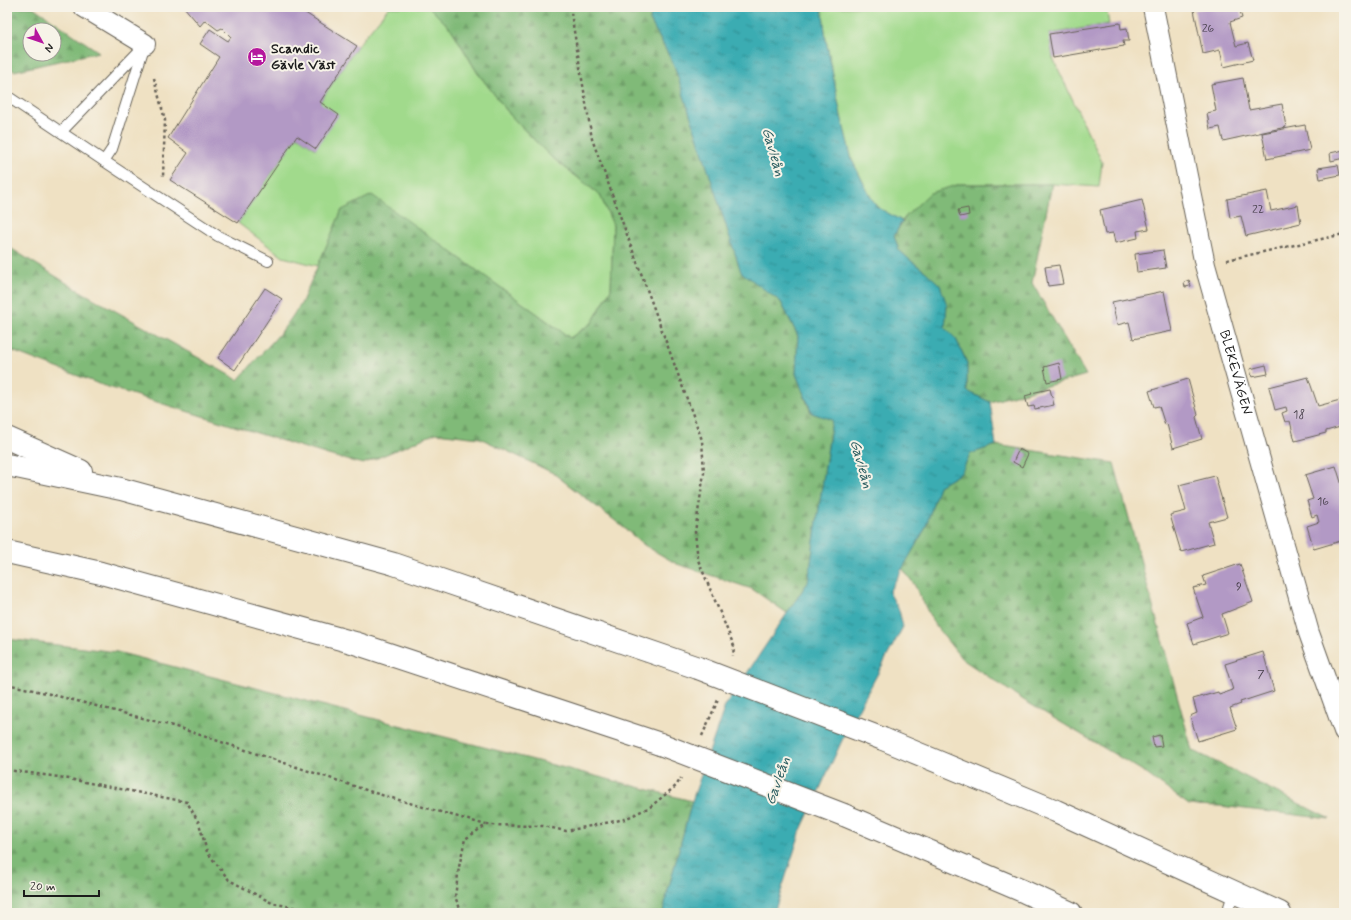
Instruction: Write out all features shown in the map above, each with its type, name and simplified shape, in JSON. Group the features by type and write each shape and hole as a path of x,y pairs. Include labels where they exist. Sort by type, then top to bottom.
{"highway":[{"path":"7,438 121,489"},
{"path":"7,465 121,489 394,564 698,668 883,739 1056,811 1280,913"},
{"path":"7,552 101,573 355,644 660,744 844,815 1071,913"}],"street":[{"path":"84,7 145,44"},
{"name":"BLEKEVÄGEN","path":"1153,7 1205,265 1309,633 1344,731"}],"lane":[{"path":"61,132 145,44"},
{"path":"104,161 112,149 145,44"},
{"path":"7,96 218,236 268,261"},
{"path":"1226,913 1234,891"}],"path":[{"path":"570,7 592,139 702,440 704,473 695,532 698,560 734,646 733,659"},
{"path":"145,44 165,120 162,198"},
{"path":"1205,265 1344,234"},
{"path":"7,684 173,726 378,794 486,825 543,826 566,831 625,819 650,807 676,786 683,775"},
{"path":"701,737 719,697"},
{"path":"7,770 59,777 187,802 199,823 206,852 229,880 272,903 321,913"},
{"path":"462,913 455,897 458,867 465,839 486,825"}],"green space":[{"path":"7,7 33,7 55,22 22,22 22,62 54,62 14,71 7,66"},
{"path":"389,7 429,7 452,30 477,72 511,116 549,155 600,195 613,225 611,289 592,323 570,338 428,236 342,210 318,266 283,257 238,223 297,136 316,149 320,102 357,46"},
{"path":"429,7 652,7 650,20 674,65 741,271 781,302 798,336 796,374 811,413 832,419 808,582 787,613 752,589 677,564 644,545 553,473 480,438 436,433 363,464 328,455 102,385 7,349 7,246 73,287 238,380 282,331 301,304 342,210 372,195 570,338 592,323 611,289 613,225 600,195 549,155 511,116 477,72 452,30"},
{"path":"822,7 1106,7 1109,24 1049,34 1053,58 1102,162 1099,187 1052,184 960,184 906,216 902,221 877,207 852,160 841,116 826,40"},
{"path":"62,27 99,52 62,60"},
{"path":"960,184 1052,184 1032,283 1086,375 990,402 967,391 967,363 956,339 945,328 947,305 926,272 899,250 894,236 906,216 930,193"},
{"path":"996,445 1114,463 1192,750 1330,819 1220,806 1189,805 1141,770 1025,701 962,659 934,624 914,584 902,568 925,529 939,486 961,473 970,454"},
{"path":"7,639 117,652 692,801 663,913 7,913"}],"water":[{"name":"Gavleån","path":"652,7 822,7 826,40 841,116 852,160 877,207 902,221 894,236 899,250 940,285 947,305 945,328 956,339 967,363 967,391 990,402 996,445 970,454 961,473 939,486 925,529 889,592 899,610 903,627 845,734 801,830 774,913 663,913 692,801 725,706 808,582 832,420 812,413 796,374 798,336 781,302 741,272 674,65 650,20"}],"building":[{"path":"184,7 296,7 357,46 320,102 339,115 316,149 297,136 238,223 170,180 188,153 168,138 219,57 200,44 210,29 228,41 231,37 222,28 218,30 205,20 200,26"},
{"path":"1211,7 1239,7 1242,18 1230,22 1236,46 1248,43 1253,60 1224,67 1220,50 1203,54 1194,10"},
{"path":"1120,23 1121,29 1127,28 1129,41 1123,41 1124,46 1053,58 1049,34"},
{"path":"1243,78 1249,110 1282,104 1286,127 1223,141 1220,127 1210,129 1207,113 1216,111 1211,84"},
{"path":"1305,125 1310,150 1267,159 1262,133"},
{"path":"1344,150 1344,158 1331,161 1330,153"},
{"path":"1338,165 1340,175 1320,179 1318,168"},
{"path":"1267,191 1271,211 1298,205 1301,223 1246,236 1241,216 1230,218 1227,199"},
{"path":"1142,200 1149,229 1137,231 1138,238 1115,243 1113,233 1105,234 1100,210"},
{"path":"968,208 969,215 960,217 958,210"},
{"path":"1163,250 1166,268 1137,272 1135,254"},
{"path":"1059,265 1063,284 1048,286 1045,267"},
{"path":"1189,280 1191,286 1185,287 1184,282"},
{"path":"265,288 282,299 235,370 218,358"},
{"path":"1164,291 1172,331 1133,339 1129,322 1117,325 1112,302"},
{"path":"1059,363 1062,379 1047,382 1044,367"},
{"path":"1266,365 1268,374 1252,377 1250,369"},
{"path":"1308,377 1318,406 1344,399 1344,426 1326,431 1326,433 1295,441 1290,421 1285,422 1282,413 1287,411 1286,407 1275,410 1269,387"},
{"path":"1188,379 1198,415 1196,417 1202,439 1173,448 1167,424 1165,425 1159,406 1154,407 1149,391"},
{"path":"1050,389 1054,405 1035,409 1034,406 1028,407 1025,396 1032,394 1031,393"},
{"path":"1019,449 1028,454 1022,467 1013,462"},
{"path":"1336,466 1344,492 1344,540 1314,549 1307,526 1319,522 1317,515 1312,517 1307,501 1313,499 1305,475"},
{"path":"1215,476 1227,517 1208,522 1214,543 1181,552 1170,515 1186,511 1179,485"},
{"path":"1240,564 1253,602 1222,614 1228,633 1194,644 1187,623 1203,617 1193,588 1206,585 1203,576"},
{"path":"1263,652 1274,691 1240,702 1241,704 1230,708 1237,729 1198,741 1190,716 1197,713 1193,699 1218,692 1219,695 1233,690 1225,664"},
{"path":"1160,735 1162,746 1154,747 1152,737"}],"place":[{"name":"Scandic Gävle Väst","path":"257,57"}]}
